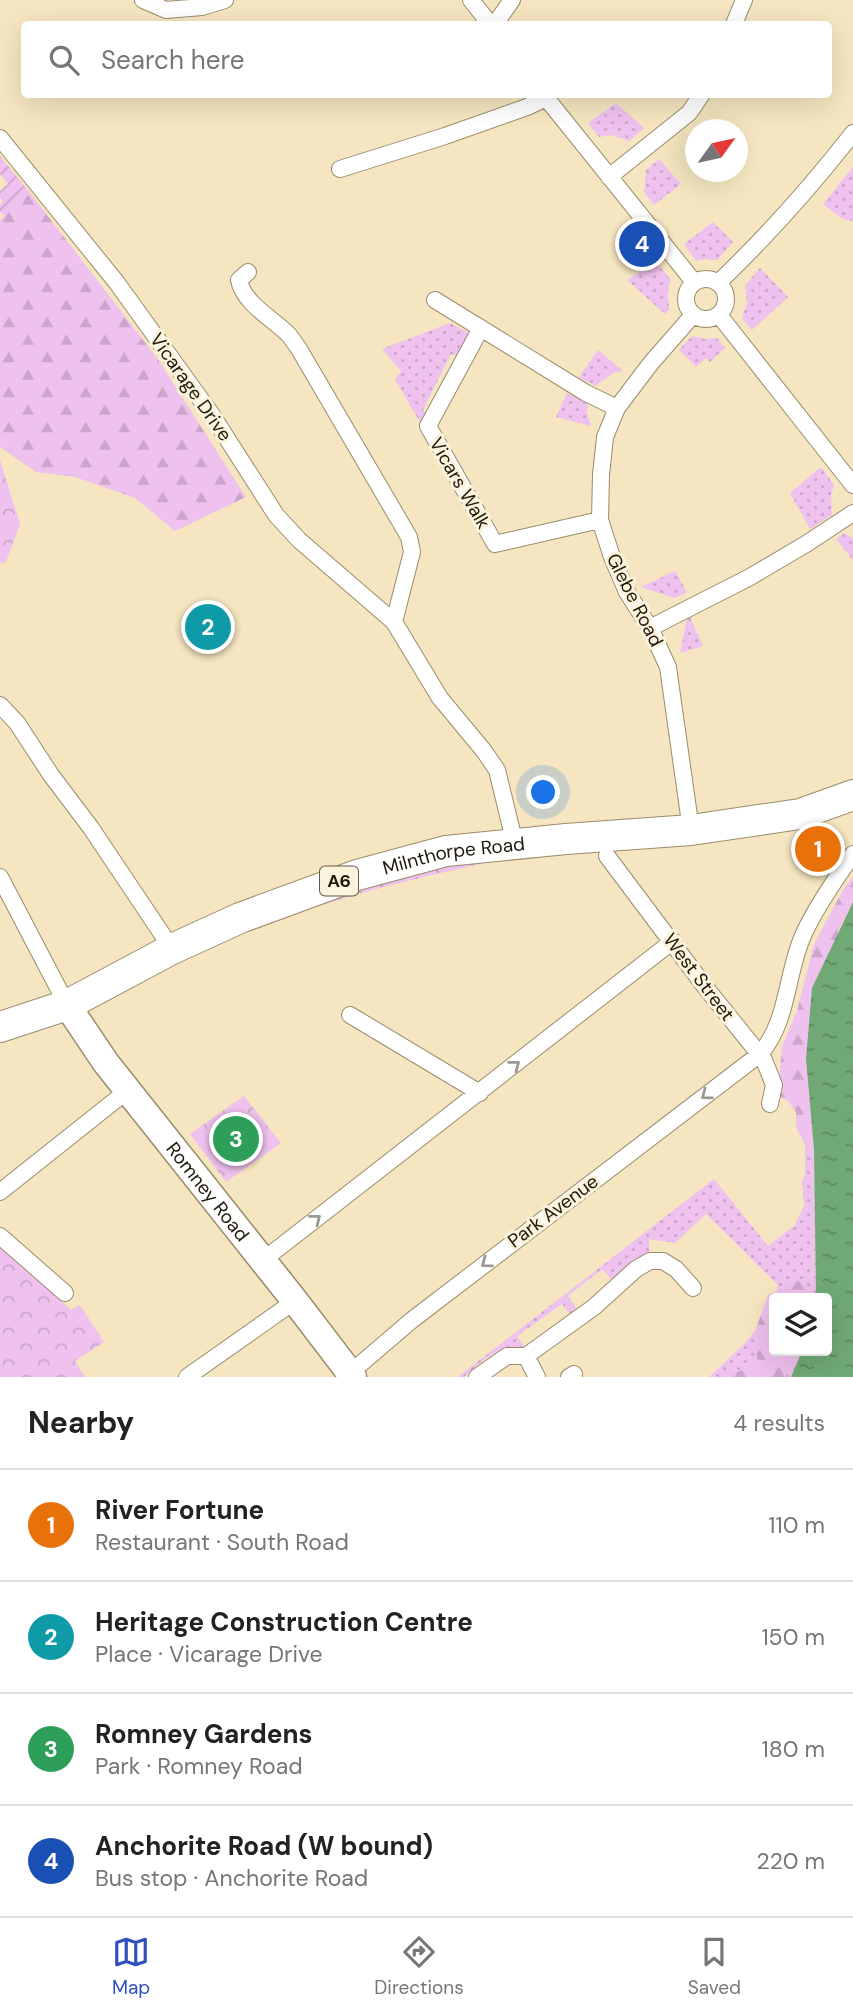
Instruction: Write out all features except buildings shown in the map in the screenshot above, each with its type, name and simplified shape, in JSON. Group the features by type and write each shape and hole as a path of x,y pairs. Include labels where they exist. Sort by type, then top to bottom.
{"highway":[{"name":"Milnthorpe Road","path":"0,1027 67,1004 172,949 250,914 357,875 446,851 691,830 800,814 853,795"}],"main road":[{"name":"Romney Road","path":"67,1004 127,1091 351,1375"}],"street":[{"path":"143,0 166,10 202,7 225,0"},
{"path":"471,0 489,21"},
{"path":"494,21 512,0"},
{"path":"735,21 744,0"},
{"path":"340,169 457,132 527,107 542,98"},
{"path":"547,98 694,282"},
{"path":"609,177 689,113 699,98"},
{"path":"718,283 813,184 853,133"},
{"name":"Vicarage Drive","path":"0,138 117,283 212,415 276,515 299,540 394,622 440,698 484,751 496,771 514,844"},
{"path":"248,272 239,279 240,284 248,296 299,349 409,537 412,552 394,622"},
{"path":"707,279 718,283 724,289 724,310 719,315 706,320 689,311 685,299 694,282 707,279"},
{"path":"234,307 248,296"},
{"path":"435,300 586,393 617,408"},
{"path":"719,315 853,485"},
{"name":"Glebe Road","path":"691,830 668,667 650,628 627,592 611,557 600,520 605,437 617,408 651,363 694,316"},
{"name":"Vicars Walk","path":"481,328 428,426 495,544 600,520"},
{"path":"650,628 751,577 853,513"},
{"path":"0,705 17,723 172,949"},
{"path":"760,1054 770,1042 779,1021 802,938 832,884 853,854"},
{"name":"West Street","path":"607,856 706,988 760,1054 774,1085 770,1104"},
{"path":"0,877 67,1004"},
{"path":"262,1261 673,941"},
{"path":"350,1014 480,1093"},
{"name":"Park Avenue","path":"351,1375 412,1320 760,1054"},
{"path":"0,1192 127,1091"},
{"path":"0,1236 65,1293"},
{"path":"477,1377 507,1356 526,1356 594,1307 636,1269 650,1261 663,1261 676,1269 693,1288"},
{"path":"187,1377 295,1301"},
{"path":"526,1356 537,1377"}],"green space":[{"path":"616,103 644,128 629,141 612,135 599,137 588,123"},
{"path":"0,156 30,193 5,216 0,212 3,202 0,191 8,184 0,174"},
{"path":"659,159 681,184 654,205 644,192 646,170"},
{"path":"853,167 853,221 843,219 823,204"},
{"path":"30,193 157,358 246,497 175,531 135,498 75,477 36,472 0,447 0,220"},
{"path":"713,222 733,242 717,260 696,261 684,244"},
{"path":"656,262 671,280 668,290 669,310 665,314 627,280"},
{"path":"760,268 788,297 752,330 742,318 747,303 745,286"},
{"path":"450,323 471,334 459,357 451,354 423,410 428,415 422,426 395,379 401,371 382,349"},
{"path":"692,336 717,338 725,348 710,362 706,358 696,367 679,350"},
{"path":"598,350 623,371 613,373 595,386 579,377"},
{"path":"567,393 588,404 587,413 591,426 556,417"},
{"path":"0,460 20,524 6,562 0,563"},
{"path":"821,467 834,485 831,495 832,515 810,529 790,493"},
{"path":"844,533 853,539 853,560 836,539"},
{"path":"675,571 687,592 675,598 641,587"},
{"path":"690,617 703,646 680,653 687,618"},
{"path":"540,851 371,891 272,923 281,915 416,869"},
{"path":"853,877 853,902 839,930 806,1059 814,1150 805,1145 796,1127 796,1112 788,1101 778,1096 782,1046 797,1011 814,944 843,890"},
{"path":"244,1096 281,1143 226,1182 190,1134"},
{"path":"805,1145 814,1150 816,1293 776,1293 778,1285 706,1214 675,1243 649,1239 649,1252 633,1260 612,1280 602,1269 568,1296 577,1309 570,1314 562,1304 517,1336 525,1348 497,1352 464,1377 458,1377 714,1179 768,1246 794,1226 804,1206 802,1182 805,1175"},
{"path":"0,1246 71,1310 80,1305 104,1342 75,1361 85,1377 0,1377"},
{"path":"800,1280 811,1289 811,1293 772,1293"},
{"path":"768,1295 769,1356 791,1356 784,1377 725,1377 758,1364 754,1334"},
{"path":"769,1315 769,1356 800,1356 791,1377 709,1377 744,1344"}],"water":[{"path":"853,902 853,1377 791,1377 800,1356 832,1356 832,1293 816,1293 814,1150 806,1059 812,988"}],"place":[{"name":"Anchorite Road (W bound)","path":"642,244"},
{"name":"Heritage Construction Centre","path":"208,627"},
{"name":"River Fortune","path":"818,849"},
{"name":"Romney Gardens","path":"236,1139"}]}
